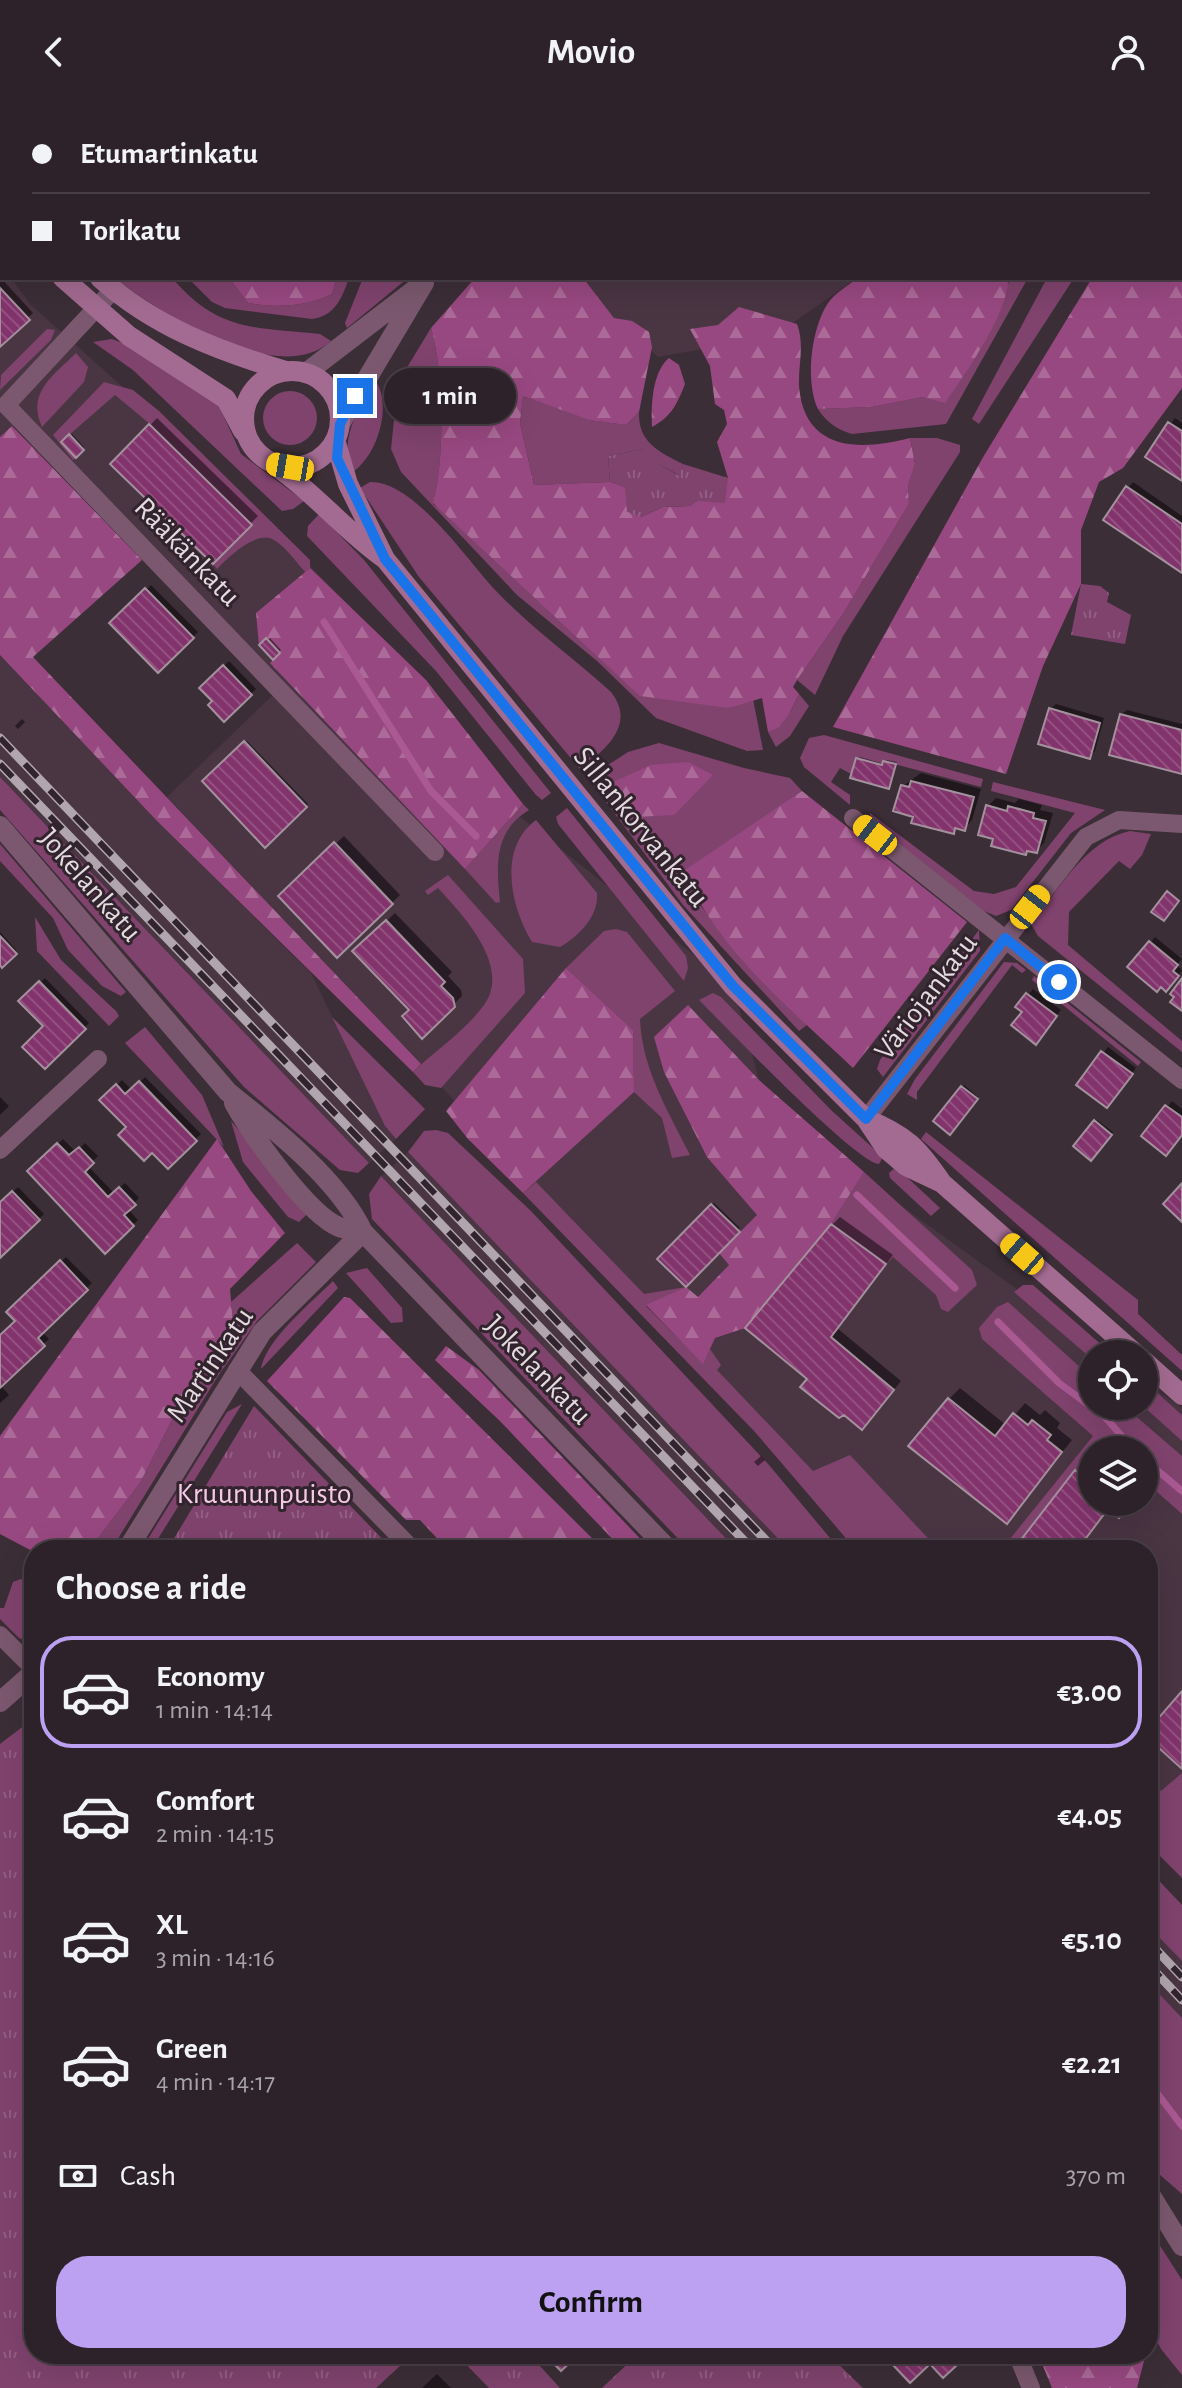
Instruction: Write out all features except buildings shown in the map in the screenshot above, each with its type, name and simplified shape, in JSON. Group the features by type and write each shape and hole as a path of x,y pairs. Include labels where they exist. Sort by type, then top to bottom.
{"main road":[{"path":"65,280 129,336 226,399 245,435 262,458 273,464 304,466 319,461 338,433 339,407 329,388 298,373 219,351 185,336 106,284"},
{"path":"245,435 245,403 254,388 272,374 298,373"},
{"name":"Sillankorvankatu","path":"338,433 348,484 385,559 733,986 866,1119 886,1149 906,1166 942,1183 1120,1340"},
{"name":"Sillankorvankatu","path":"273,464 320,500 354,537 385,559"},
{"path":"1158,1374 1182,1395"}],"street":[{"path":"298,373 427,281"},
{"path":"338,433 427,281"},
{"name":"Rääkänkatu","path":"106,284 96,308 6,405 435,852"},
{"path":"853,818 1182,1080"},
{"name":"Väriojankatu","path":"866,1119 1075,849 1099,827 1119,820 1182,824"},
{"name":"Jokelankatu","path":"0,826 228,1092 253,1136 312,1203 337,1226 363,1232 659,1540"},
{"path":"0,1150 98,1059"},
{"name":"Martinkatu","path":"133,1540 262,1332 363,1232"},
{"path":"237,1370 403,1540"},
{"path":"0,1635 24,1660"},
{"path":"0,1702 24,1679"},
{"path":"1158,2207 1182,2246"},
{"path":"1021,2364 1031,2388"}],"shaded area":[{"path":"0,280 12,280 30,304 210,465 415,672 513,811 733,986 759,1080 896,1202 1088,1340 1078,1340 1078,1420 1158,1420 1158,1391 1182,1408 1182,1874 1158,1849 1158,1540 871,1540 167,797 279,689 19,420 0,437"},
{"path":"581,280 854,280 774,336 658,357 614,318"},
{"path":"0,655 157,821 311,973 385,1126 396,1139 369,1163 0,777"},
{"path":"408,1152 779,1540 727,1540 381,1176"},
{"path":"1158,1936 1182,1961 1182,2018 1158,1993"}],"green space":[{"path":"118,280 174,280 189,296 222,318 256,327 320,334 331,341 308,354 281,356 251,351 189,326"},
{"path":"190,280 231,280 248,303 281,306 322,298 332,294 336,280 348,280 332,310 312,319 225,308 212,302"},
{"path":"231,280 336,280 332,294 311,302 281,306 248,303"},
{"path":"362,280 406,280 347,328 345,323"},
{"path":"473,280 585,280 614,318 632,321 649,332 652,347 639,412 626,425 589,420 523,396 520,423 534,485 610,482 625,487 641,517 663,507 690,506 728,478 717,442 727,424 724,410 715,404 710,366 690,329 718,325 739,307 797,324 801,347 799,386 803,408 823,435 855,445 910,438 915,464 908,486 909,504 843,614 797,680 793,687 799,694 778,728 768,732 762,698 729,708 640,696 433,503 440,463 441,391 431,328"},
{"path":"854,280 1008,280 994,325 945,403 923,397 872,407 818,409 811,370 814,341 822,314 838,293"},
{"path":"1027,280 946,424 852,434 833,425 821,414 818,409 872,407 923,397 1009,282"},
{"path":"1046,280 1073,280 979,424 972,419"},
{"path":"1091,280 1182,280 1182,388 1123,468 1099,482 1081,530 1081,584 1043,666 1006,774 833,727 982,459"},
{"path":"431,328 441,391 440,463 433,504 729,708 753,699 763,750 747,751 656,718 597,661 517,595 401,472 391,449 397,391 403,374"},
{"path":"47,329 55,330 51,340 0,390 1,375"},
{"path":"112,339 128,345 218,404 241,454 304,501 293,509 282,511 133,370 93,342"},
{"path":"76,353 88,367 84,382 42,427 37,404 40,394 51,377"},
{"path":"669,358 679,365 685,384 673,409 652,427 656,380"},
{"path":"104,382 133,390 159,411 310,560 310,568 305,572 274,540 260,538 244,546 217,569 213,564 251,525 150,424 115,395 61,442 76,458 73,460 53,435"},
{"path":"377,383 383,406 379,432 368,456 351,473 347,448 352,425"},
{"path":"290,391 309,399 317,418 309,437 290,445 271,437 263,418 271,399"},
{"path":"523,396 590,420 626,425 639,412 642,431 651,444 683,464 679,475 645,457 643,449 608,456 610,482 534,485 520,423"},
{"path":"12,426 142,560 33,657 421,1064 413,1072 157,821 0,655 0,437"},
{"path":"910,438 937,438 960,445 960,452 843,636 815,695 797,680 843,614 909,504 908,486 915,464"},
{"path":"643,449 646,457 678,475 683,464 728,478 725,503 697,501 690,506 663,507 641,517 627,512 625,487 610,482 608,456"},
{"path":"370,482 388,485 423,509 513,608 611,692 620,715 615,735 600,753 580,769 419,577 360,488"},
{"path":"319,514 364,560 551,793 542,800 536,795 436,671 307,536 308,526"},
{"path":"310,568 426,680 523,804 465,869 270,663 280,653 267,639 259,645 256,613"},
{"path":"1081,584 1100,586 1109,593 1107,602 1131,615 1125,644 1071,635"},
{"path":"799,694 809,706 790,736 776,747 768,732 784,721"},
{"path":"824,735 983,779 981,787 883,761 882,765 851,774 840,768 831,782 850,795 850,805 804,767 800,758 809,738"},
{"path":"659,743 790,778 802,791 760,822 695,899 744,958 807,1025 799,1031 683,905 588,778 628,752"},
{"path":"688,762 713,775 674,815 635,817 611,783 651,765"},
{"path":"0,777 369,1163 358,1173 340,1170 244,1087 0,810"},
{"path":"993,782 1105,810 1071,833 1011,910 996,916 979,909 870,820 870,813 974,891 994,894 1016,887 1075,813 991,791"},
{"path":"802,791 967,922 853,1068 734,951 697,897 685,870"},
{"path":"523,804 529,810 509,828 500,850 500,902 496,903 465,869"},
{"path":"567,808 686,956 688,968 684,981 558,824 556,817"},
{"path":"536,820 597,893 591,917 574,937 560,947 532,942 524,928 514,895 512,861 516,846"},
{"path":"1130,831 1151,834 1142,855 1130,869 1119,861 1069,912 1068,945 1182,1041 1182,1052 1038,936 1031,924 1086,856 1114,836"},
{"path":"0,844 126,992 121,996 102,986 68,950 53,918 0,861"},
{"path":"448,875 523,959 525,993 441,1088 425,1085 413,1072 477,1014 491,990 492,974 480,942 459,912 438,888 428,895 425,891"},
{"path":"35,917 61,960 116,1011 119,1016 109,1026 37,951"},
{"path":"616,929 627,932 675,991 640,1019 651,1072 690,1155 672,1158 662,1118 634,1092 633,1030 566,968 604,931"},
{"path":"979,930 980,951 883,1077 877,1069 880,1060"},
{"path":"1004,962 1017,963 1026,970 1022,973 1012,965 917,1092 917,1100 907,1094 915,1079"},
{"path":"566,968 633,1030 634,1092 523,1193 468,1139 446,1111"},
{"path":"1034,976 1141,1062 1138,1066 1032,980"},
{"path":"713,993 721,997 832,1111 883,1157 879,1164 866,1158 818,1118 699,1000"},
{"path":"688,1005 759,1080 864,1172 831,1224 745,1328 715,1338 703,1364 646,1305 686,1287 698,1297 729,1265 719,1253 757,1215 707,1157 664,1072 654,1037"},
{"path":"332,1017 425,1109 396,1139 385,1126"},
{"path":"145,1027 202,1095 224,1147 125,1043"},
{"path":"231,1121 309,1212 299,1222 288,1217 243,1162"},
{"path":"424,1131 448,1133 531,1211 769,1465 832,1540 779,1540 408,1152"},
{"path":"926,1132 1138,1300 1138,1314 1182,1355 1182,1371 1158,1350 1158,1340 1147,1340 921,1139"},
{"path":"217,1139 251,1191 285,1233 230,1289 233,1323 186,1392 140,1483 97,1540 24,1540 24,1547 0,1534 0,1436"},
{"path":"896,1167 940,1208 931,1216 890,1178 889,1173"},
{"path":"864,1172 972,1270 977,1285 948,1312 941,1309 936,1295 893,1257 886,1264 831,1224"},
{"path":"381,1176 727,1540 679,1540 372,1219 369,1194"},
{"path":"536,1182 644,1294 686,1287 646,1306 703,1363 710,1349 721,1365 717,1370 813,1471 850,1455 930,1540 847,1540 755,1432 523,1193"},
{"path":"297,1243 316,1262 257,1321 218,1376 117,1540 97,1540 140,1483 186,1392 233,1323 231,1302"},
{"path":"367,1268 402,1308 403,1322 391,1323 346,1273"},
{"path":"333,1281 338,1288 261,1369 264,1358 280,1334"},
{"path":"1023,1285 1033,1285 1096,1340 1078,1340 1078,1347 1014,1292"},
{"path":"344,1297 350,1298 594,1540 439,1540 420,1520 406,1520 267,1381"},
{"path":"1008,1302 1078,1365 1078,1420 1140,1420 1182,1456 1182,1514 1158,1493 1158,1436 1093,1436 982,1339 979,1328 997,1307"},
{"path":"446,1346 479,1370 641,1540 613,1540 500,1421 435,1360"},
{"path":"1158,1394 1182,1415 1182,1441 1158,1419"},
{"path":"242,1404 157,1540 147,1540 227,1412"},
{"name":"Kruununpuisto","path":"254,1406 383,1540 173,1540"},
{"path":"1078,1455 1078,1473 1075,1471 1021,1540 1009,1540"},
{"path":"24,1581 24,1640 0,1619 0,1608 4,1608 13,1582"},
{"path":"24,1726 24,2364 402,2364 376,2388 0,2388 0,1744"},
{"path":"1182,1773 1182,1878 1158,1854 1158,1788 1161,1791"},
{"path":"1158,1880 1182,1905 1182,1961 1158,1936"},
{"path":"1158,1993 1182,2018 1182,2194 1159,2174"},
{"path":"1158,2242 1182,2280 1182,2375 1158,2343"},
{"path":"466,2364 538,2364 560,2388 489,2388"},
{"path":"627,2364 838,2364 863,2388 602,2388"},
{"path":"1042,2364 1143,2364 1137,2388 1052,2388"}],"waterway":[{"path":"324,622 431,791 476,836"},
{"path":"857,1195 955,1288"},
{"path":"998,1322 1059,1383 1105,1417 1122,1436"},
{"path":"1158,1471 1182,1491"},
{"path":"1158,2094 1182,2126"}],"railway":[{"path":"0,738 765,1540"},
{"path":"0,764 743,1540"},
{"path":"1158,1952 1182,1977"},
{"path":"1158,1975 1182,2000"}],"route":[{"path":"355,396 340,424 337,458 385,559 733,986 866,1119 1005,938 1059,982"}]}
